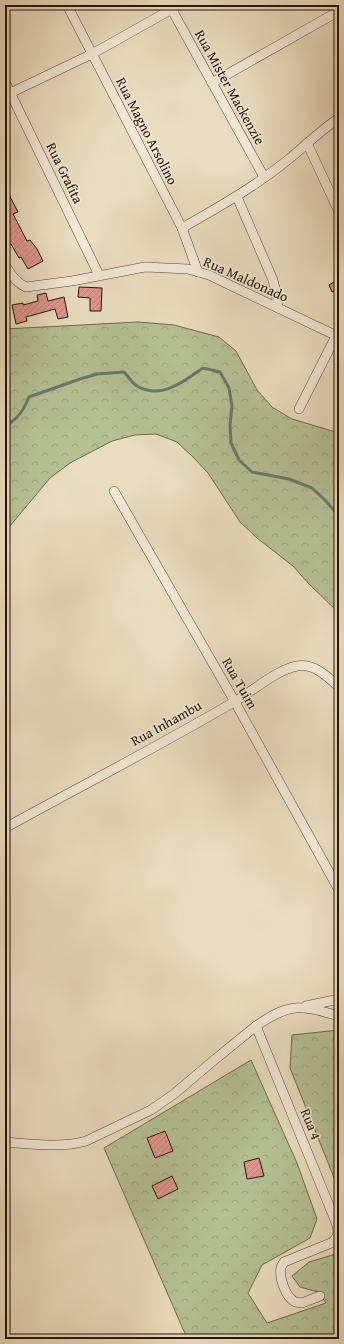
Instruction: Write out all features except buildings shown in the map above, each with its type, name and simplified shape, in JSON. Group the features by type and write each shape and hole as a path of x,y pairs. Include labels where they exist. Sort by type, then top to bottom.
{"street":[{"name":"Rua Magno Arsolino","path":"67,5 182,228 198,272"},
{"path":"8,94 92,54 175,7"},
{"name":"Rua Mister Mackenzie","path":"175,7 212,83 264,177"},
{"path":"212,83 339,11"},
{"name":"Rua Grafita","path":"5,82 8,94 99,275"},
{"path":"182,228 237,197 289,159 339,118"},
{"path":"307,143 339,212"},
{"path":"237,197 273,280 278,308"},
{"name":"Rua Maldonado","path":"5,265 14,279 26,286 72,281 145,267 163,267 198,272 209,275 338,337"},
{"path":"299,409 338,337"},
{"name":"Rua Tuim","path":"114,492 335,877 339,890"},
{"name":"Rua Inhambu","path":"5,828 235,702 274,676 286,670 298,666 307,666 320,672 339,688"},
{"path":"5,1142 62,1145 86,1142 151,1110 174,1094 256,1026 278,1012 339,999"},
{"path":"303,1007 339,1016"},
{"name":"Rua 4","path":"256,1026 336,1220 339,1233 336,1240 331,1244 284,1262 280,1269 281,1278 289,1296 295,1302 302,1303 320,1296"}],"green space":[{"path":"138,322 174,325 219,337 236,351 257,390 272,407 292,419 339,433 339,613 293,566 257,538 240,522 208,473 193,457 177,442 156,434 135,435 112,441 70,463 50,478 5,532 5,329"},
{"path":"339,1030 339,1190 290,1068 292,1035"},
{"path":"251,1060 297,1163 317,1219 310,1238 262,1265 248,1293 267,1323 326,1303 318,1292 300,1287 292,1276 309,1262 339,1253 339,1339 188,1339 104,1148"}],"waterway":[{"path":"5,426 20,414 29,397 97,374 124,372 137,386 146,390 155,391 172,388 203,368 220,372 229,388 232,406 230,424 231,443 239,460 252,472 289,479 312,488 339,516"}]}
